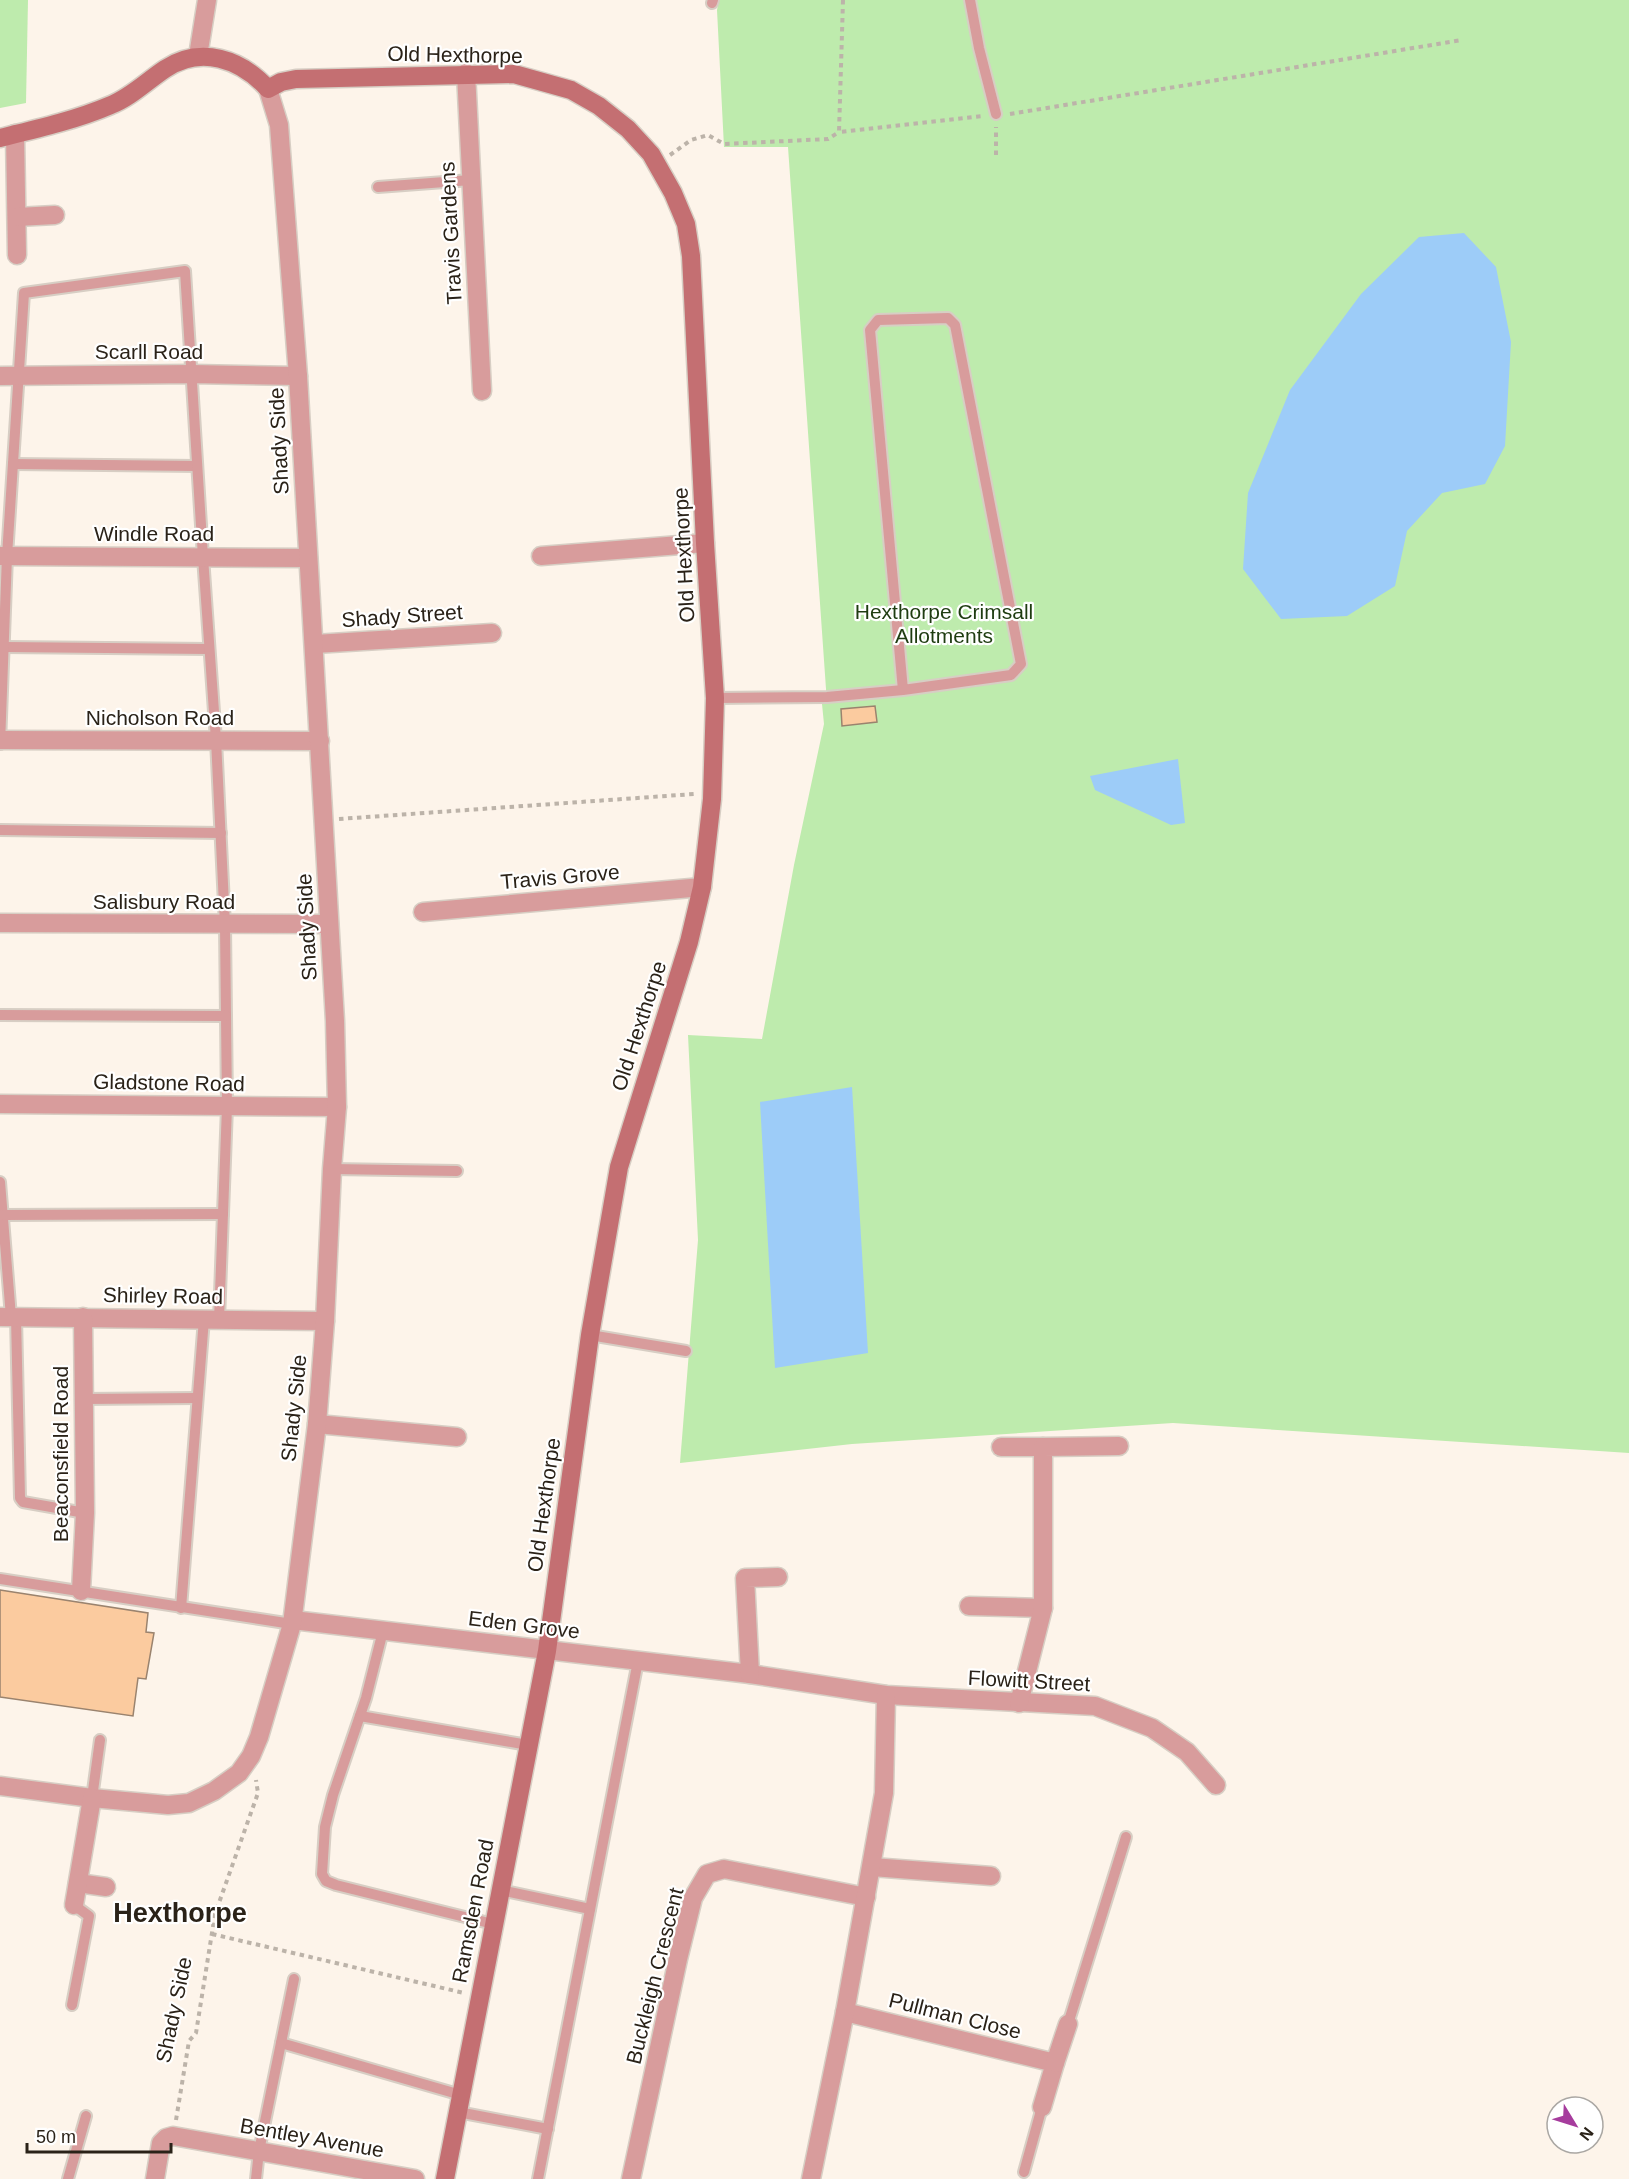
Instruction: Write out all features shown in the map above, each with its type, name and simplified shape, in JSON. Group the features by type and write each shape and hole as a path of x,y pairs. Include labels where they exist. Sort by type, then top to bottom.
{"street":[{"path":"198,56 207,0"},
{"path":"17,255 17,217 8,136 112,105 167,67 198,56 228,60 245,68 268,89"},
{"name":"Old Hexthorpe","path":"268,89 281,82 296,79 466,73 514,74 571,90 598,105 628,129 651,154 673,193 686,224 691,256 715,698 712,793 702,887 689,942 619,1167 590,1335 547,1651"},
{"name":"Travis Gardens","path":"466,73 482,391"},
{"name":"Shady Side","path":"0,1786 168,1805 189,1803 214,1791 239,1773 259,1737 292,1622 317,1424 337,1107 335,1021 315,644 298,376 279,125 268,89"},
{"path":"17,217 55,215"},
{"name":"Scarll Road","path":"9,376 192,374 298,376"},
{"path":"541,556 705,543"},
{"name":"Windle Road","path":"4,556 308,558"},
{"name":"Shady Street","path":"315,644 492,633"},
{"name":"Nicholson Road","path":"0,740 320,741"},
{"name":"Travis Grove","path":"423,912 702,887"},
{"name":"Salisbury Road","path":"0,923 329,924"},
{"name":"Gladstone Road","path":"0,1104 337,1107"},
{"name":"Shirley Road","path":"9,1317 325,1321"},
{"name":"Beaconsfield Road","path":"81,1591 85,1513 83,1317"},
{"path":"317,1424 458,1437"},
{"path":"1001,1447 1119,1446"},
{"path":"1019,1703 1042,1608 1043,1447"},
{"path":"750,1674 745,1578 778,1576"},
{"path":"969,1606 1042,1608"},
{"name":"Eden Grove","path":"292,1622 750,1674 886,1695"},
{"name":"Ramsden Road","path":"445,2179 547,1651"},
{"path":"811,2179 845,2012 884,1793 886,1695"},
{"name":"Flowitt Street","path":"886,1695 1095,1706 1152,1728 1188,1752 1216,1785"},
{"path":"74,1905 92,1798"},
{"path":"872,1867 991,1876"},
{"name":"Buckleigh Crescent","path":"631,2179 678,1959 693,1899 707,1874 724,1869 866,1897"},
{"path":"78,1883 106,1887"},
{"name":"Pullman Close","path":"845,2012 1055,2063"},
{"path":"1042,2107 1068,2024"},
{"path":"155,2179 162,2143 170,2137"},
{"name":"Bentley Avenue","path":"170,2137 415,2179"}],"lane":[{"path":"970,0 979,48 996,114"},
{"path":"378,187 471,180"},
{"path":"0,748 4,647 4,556 13,464 9,376 24,292 185,271 202,557 216,740 225,925 227,1107 223,1214 211,1319 197,1398 181,1608"},
{"path":"715,698 827,697 903,690 1011,675 1021,664 955,325 948,318 878,320 870,330 903,690"},
{"path":"13,464 197,466"},
{"path":"4,647 209,649"},
{"path":"0,830 220,833"},
{"path":"0,1015 226,1016"},
{"path":"332,1169 457,1171"},
{"path":"0,1182 20,1498 23,1502 85,1513"},
{"path":"3,1215 223,1214"},
{"path":"590,1335 686,1351"},
{"path":"84,1400 197,1398"},
{"path":"0,1579 181,1608 292,1622"},
{"path":"383,1631 360,1716 330,1806 325,1827 322,1874 326,1881 336,1885 493,1924"},
{"path":"538,2179 638,1661"},
{"path":"360,1716 528,1745"},
{"path":"92,1798 100,1740"},
{"path":"1068,2024 1126,1838"},
{"path":"500,1890 590,1909"},
{"path":"72,2005 89,1916 74,1905"},
{"path":"256,2179 259,2151 294,1979"},
{"path":"281,2043 459,2104 548,2129"},
{"path":"1024,2172 1042,2107"},
{"path":"68,2179 86,2116"}],"path":[{"path":"839,132 843,0"},
{"path":"656,163 691,140 708,135 724,144 828,139 839,132 1022,112 1462,40"},
{"path":"996,114 996,155"},
{"path":"324,820 712,793"},
{"name":"Shady Side","path":"170,2137 189,2041 196,2033 212,1934 224,1886 258,1793 250,1756"},
{"path":"212,1934 480,1996"}],"green space":[{"path":"0,0 28,0 26,103 0,108"},
{"name":"Hexthorpe Crimsall Allotments","path":"719,0 1629,0 1629,1453 1173,1423 852,1444 680,1463 698,1240 688,1035 762,1039 794,865 824,724 822,704 827,703 788,147 724,147 717,10"}],"water":[{"path":"1464,233 1496,267 1511,342 1505,446 1485,484 1442,493 1407,531 1395,586 1347,616 1281,619 1243,569 1248,493 1290,390 1361,294 1419,237"},
{"path":"1178,759 1185,823 1171,825 1095,790 1090,776"},
{"path":"852,1087 868,1353 775,1368 760,1102"}],"building":[{"path":"875,706 877,722 842,726 841,709"},
{"path":"0,1590 148,1613 146,1632 154,1633 146,1679 138,1678 133,1716 0,1697"}],"district":[{"name":"Hexthorpe","path":"180,1913"}]}
